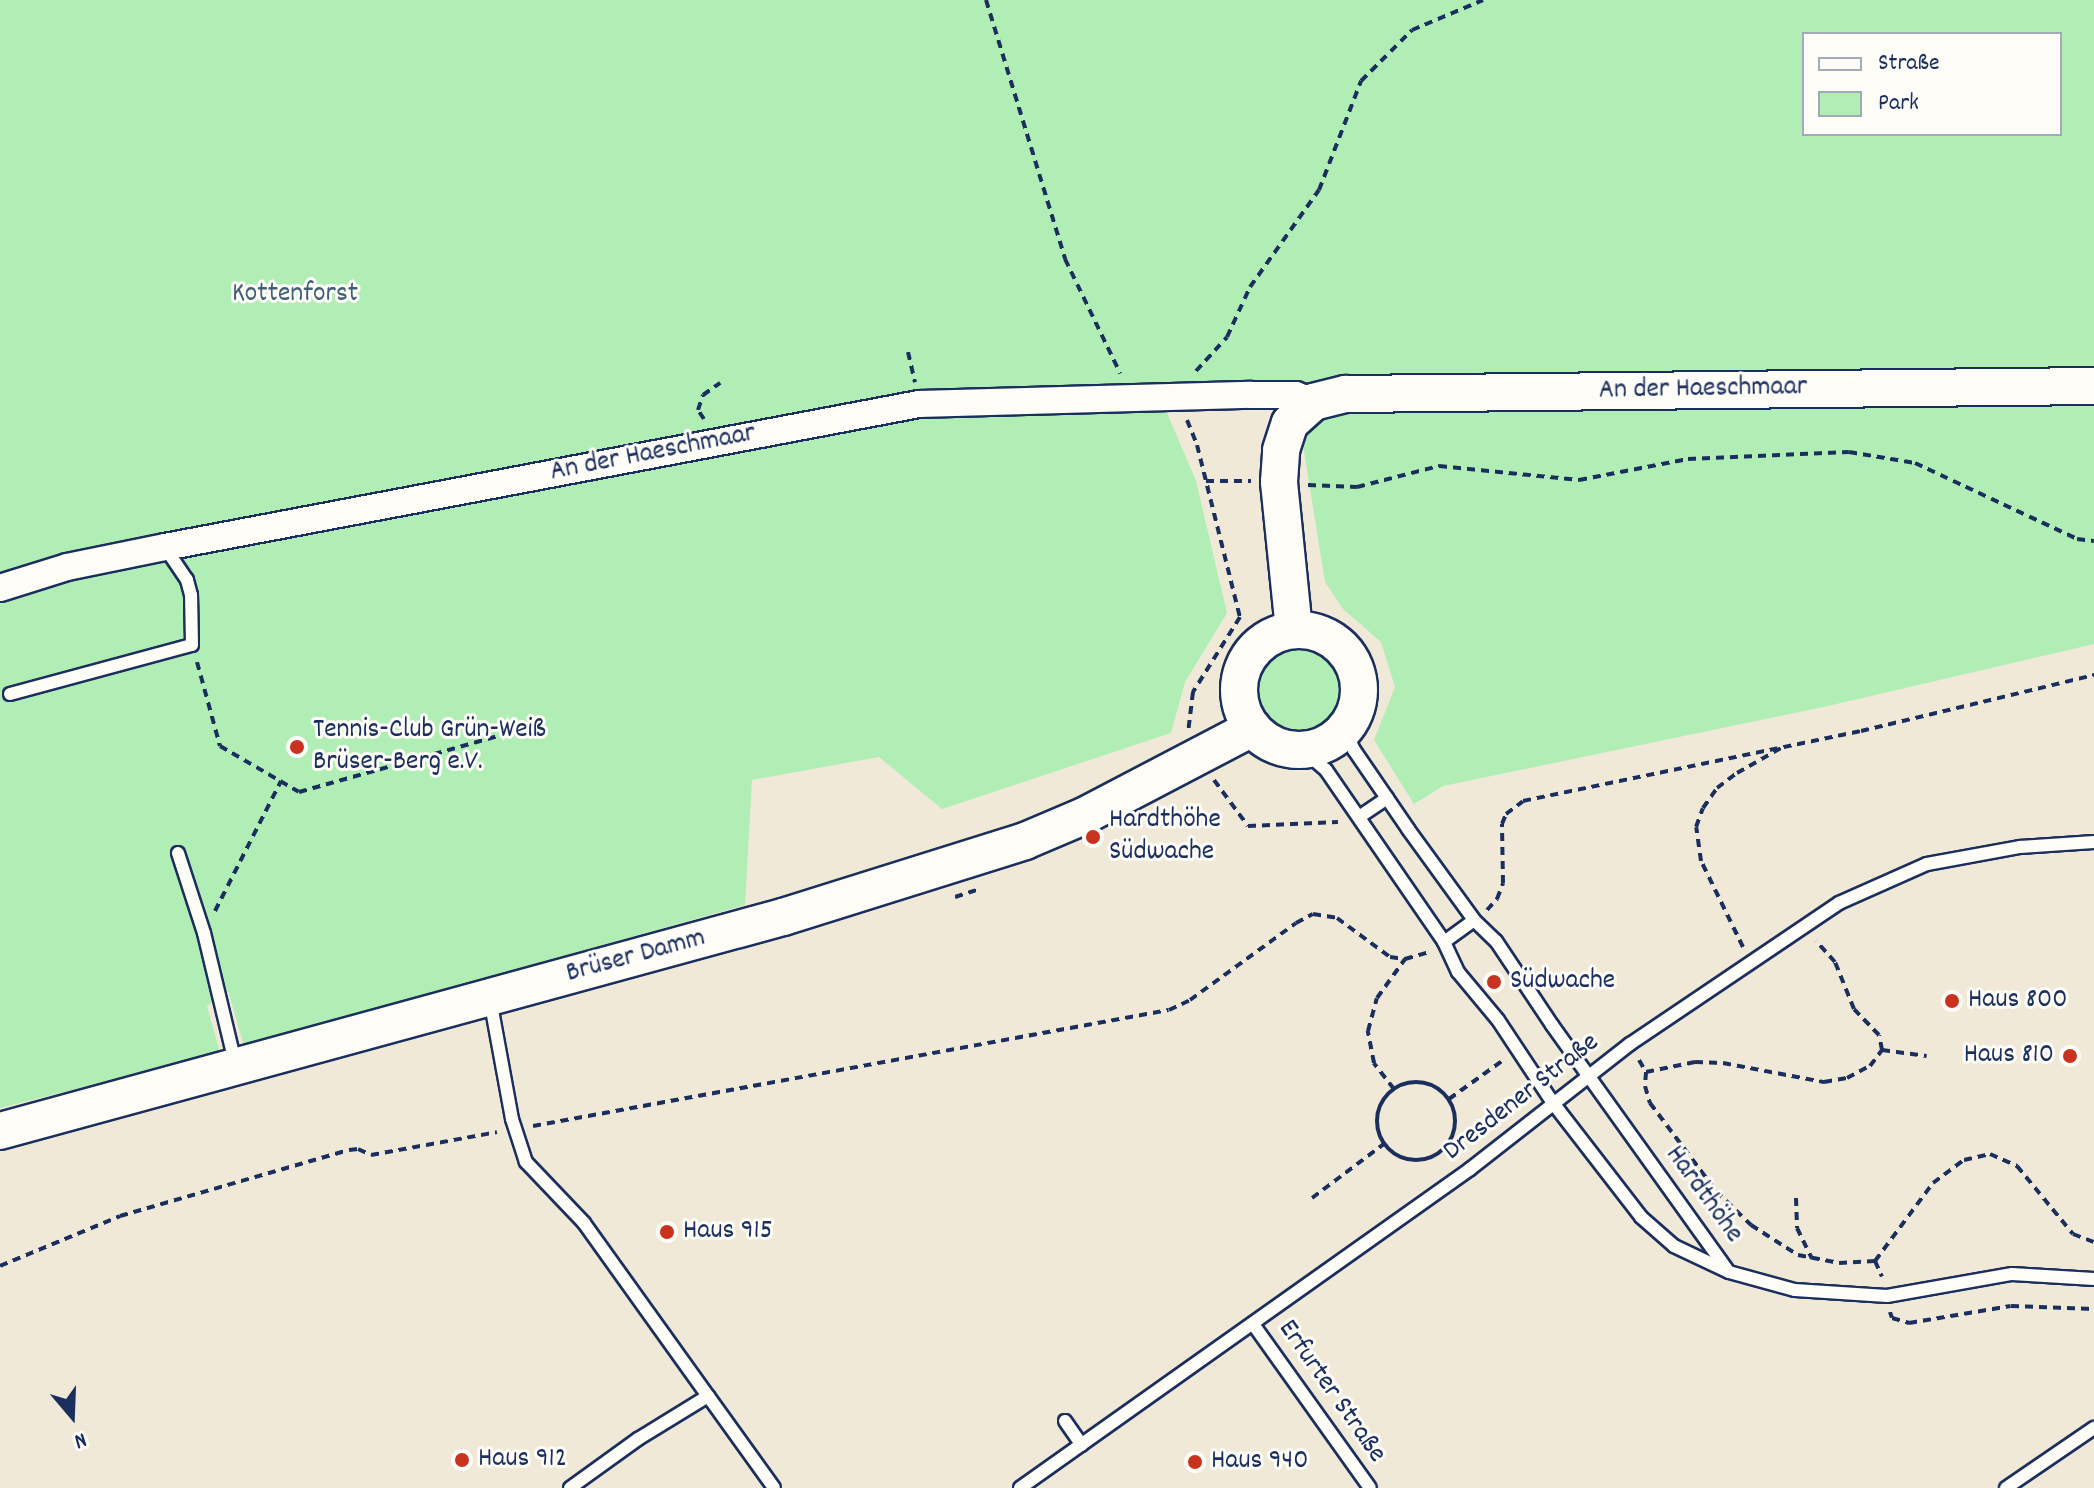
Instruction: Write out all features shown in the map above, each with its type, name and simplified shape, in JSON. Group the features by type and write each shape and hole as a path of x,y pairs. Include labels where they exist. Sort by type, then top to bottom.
{"street":[{"name":"An der Haeschmaar","path":"0,588 67,567 165,547 919,404 1296,395 1313,402 1346,394 2094,386"},
{"path":"1294,630 1279,482 1285,435 1299,413 1313,402"},
{"path":"1294,630 1329,637 1353,663 1359,697 1345,730 1327,744 1304,751 1284,749 1266,742 1252,728 1241,709 1238,688 1243,666 1255,648 1273,636 1294,630"},
{"name":"Brüser Damm","path":"0,1131 237,1069 783,917 1025,841 1084,816 1252,728"}],"lane":[{"path":"10,694 192,645 191,595 187,580 165,547"},
{"name":"Hardthöhe","path":"1345,730 1354,750 1387,798 1474,920 1496,941 1729,1272"},
{"name":"Hardthöhe","path":"1304,751 1326,770 1444,942 1458,972 1641,1217 1674,1246 1729,1272"},
{"path":"1359,817 1387,798"},
{"name":"Dresdener Straße","path":"1020,1488 1470,1169 1630,1044 1805,924 1883,881 1927,864 2020,847 2094,842"},
{"path":"178,853 204,933 237,1069"},
{"path":"1444,942 1474,920"},
{"path":"490,998 514,1129 526,1162 584,1223 774,1488"},
{"path":"1729,1272 1795,1290 1887,1296 2012,1274 2094,1279"},
{"name":"Erfurter Straße","path":"1253,1324 1370,1488"},
{"path":"570,1488 638,1439 708,1396"},
{"path":"1065,1421 1082,1445"},
{"path":"2006,1488 2094,1428"}],"path":[{"path":"986,0 1065,259 1153,397 1176,406 1186,417 1206,481 1357,487 1439,466 1579,480 1688,459 1849,452 1915,463 2077,539 2094,541"},
{"path":"1153,397 1227,337 1250,287 1319,190 1361,81 1412,30 1483,0"},
{"path":"717,442 698,410 703,395 720,383"},
{"path":"192,645 220,746 299,792 544,723"},
{"path":"1474,920 1490,908 1502,890 1502,824 1506,814 1523,801 2094,675"},
{"path":"1750,960 1701,861 1696,827 1703,808 1717,788 1787,745"},
{"path":"1213,778 1248,826 1344,822 1359,817"},
{"path":"204,933 281,781"},
{"path":"0,1266 120,1216 349,1150 358,1149 371,1155 1169,1010 1190,1000 1313,914 1337,918 1383,954 1405,959 1419,956 1444,942"},
{"path":"1646,1072 1683,1063 1723,1063 1824,1082 1860,1072 1876,1061 1882,1050 1879,1035 1863,1021 1847,997 1835,962 1805,924"},
{"path":"1394,1089 1374,1063 1368,1031 1377,998 1405,959"},
{"path":"1630,1044 1646,1072 1645,1086 1650,1103 1716,1191 1765,1236 1812,1259 1839,1263 1875,1261"},
{"path":"1449,1099 1518,1049"},
{"path":"1882,1050 1927,1056"},
{"path":"1409,1082 1427,1083 1449,1099 1454,1111 1455,1131 1438,1154 1422,1160 1406,1159 1384,1144 1378,1129 1378,1111 1394,1089 1409,1082"},
{"path":"1312,1198 1384,1144"},
{"path":"1875,1261 1933,1183 1964,1160 1990,1154 2017,1166 2073,1234 2094,1242"},
{"path":"1796,1198 1797,1228 1812,1259"},
{"path":"1875,1261 1892,1318 1909,1323 2011,1306 2094,1309"}],"green space":[{"name":"Kottenforst","path":"0,0 2094,0 2094,644 1828,706 1443,786 1414,804 1374,740 1395,687 1381,642 1343,609 1325,582 1295,395 1159,394 1196,481 1227,613 1185,682 1171,733 942,809 879,757 752,780 745,905 244,1046 228,991 207,1006 220,1053 0,1108"},
{"path":"1291,645 1309,645 1325,652 1337,664 1344,680 1344,698 1337,714 1325,726 1309,733 1291,733 1275,726 1263,714 1256,698 1256,680 1263,664 1275,652"}],"place":[{"name":"Tennis-Club Grün-Weiß Brüser-Berg e.V.","path":"297,747"},
{"name":"Hardthöhe Südwache","path":"1093,837"},
{"name":"Südwache","path":"1494,982"},
{"name":"Haus 800","path":"1952,1001"},
{"name":"Haus 810","path":"2070,1056"},
{"name":"Haus 915","path":"667,1232"},
{"name":"Haus 912","path":"462,1460"},
{"name":"Haus 940","path":"1195,1462"}]}
